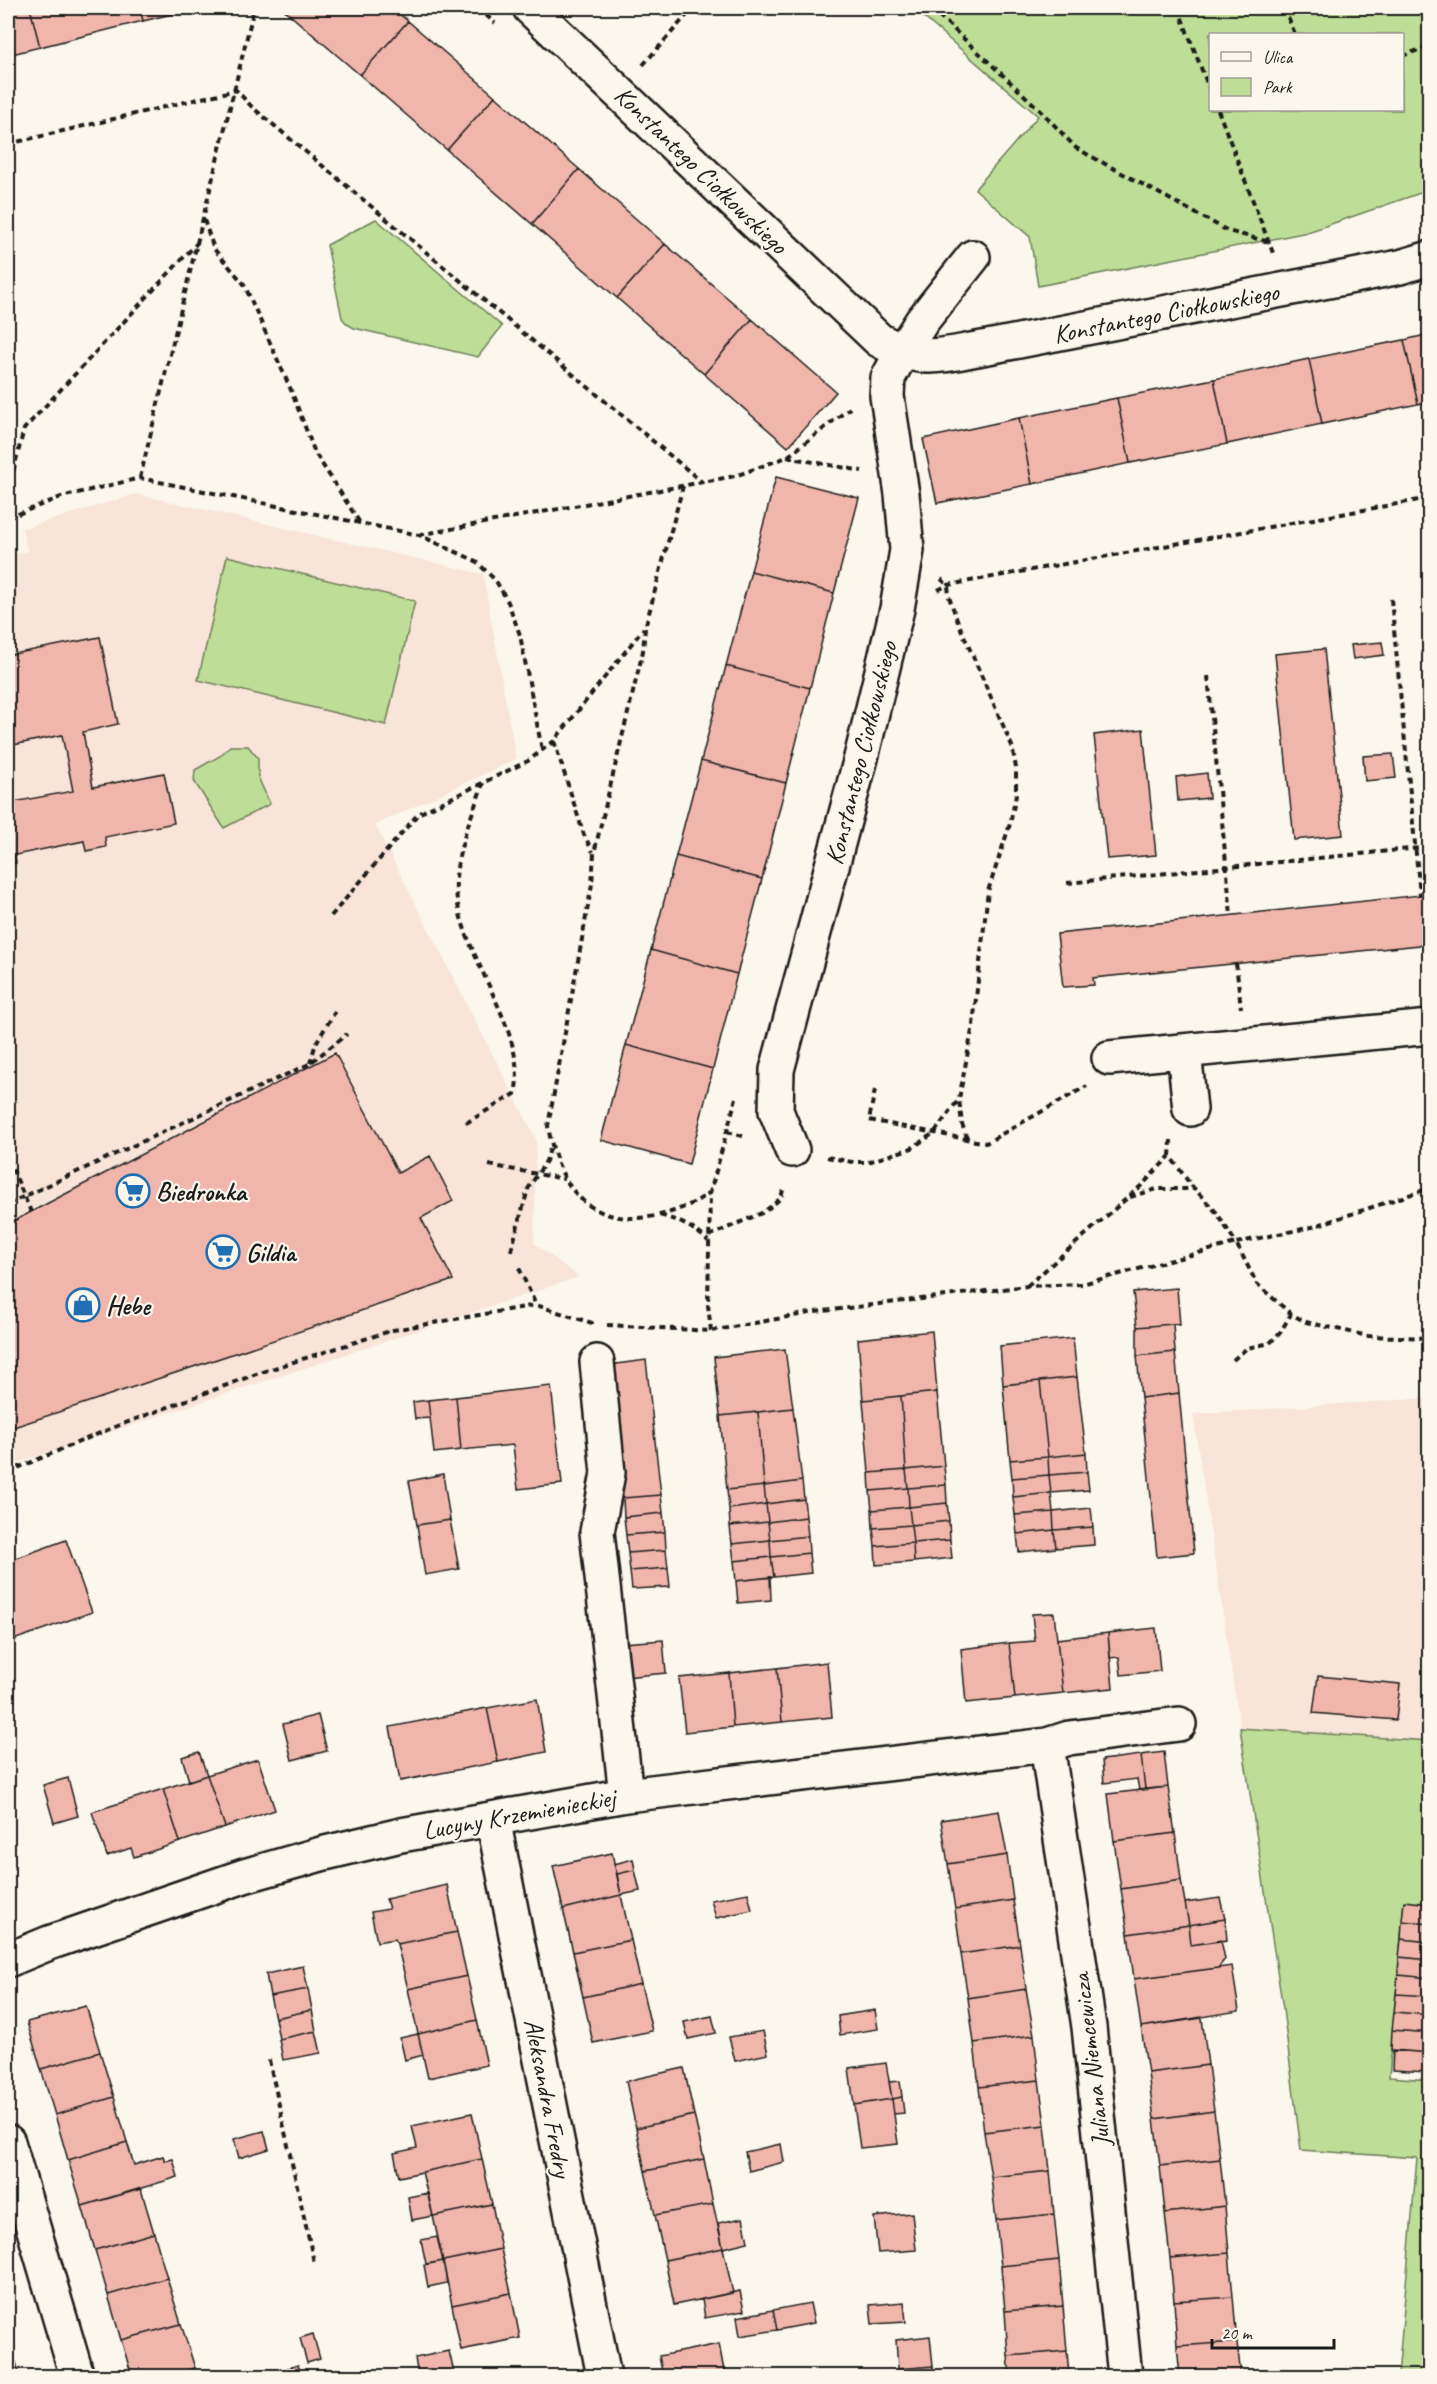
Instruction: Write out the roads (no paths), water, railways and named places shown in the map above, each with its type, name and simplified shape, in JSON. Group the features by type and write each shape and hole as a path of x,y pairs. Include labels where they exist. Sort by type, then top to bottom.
{"street":[{"name":"Konstantego Ciołkowskiego","path":"530,8 879,339 902,352 928,358 1288,290 1400,267 1430,258"},
{"path":"902,352 922,321 973,257"},
{"name":"Konstantego Ciołkowskiego","path":"792,1150 776,1111 777,1070 861,758 897,609 907,550 902,494 887,396 888,378 902,352"},
{"path":"1109,1058 1430,1028"},
{"path":"1184,1051 1190,1109"},
{"path":"597,1362 608,1473 597,1532 626,1795"},
{"name":"Lucyny Krzemienieckiej","path":"8,1960 137,1912 288,1864 401,1835 626,1795 1047,1745 1069,1738 1179,1724"},
{"name":"Juliana Niemcewicza","path":"1047,1745 1089,2027 1125,2376"},
{"name":"Aleksandra Fredry","path":"493,1819 604,2376"},
{"path":"8,2142 77,2376"}],"place":[{"name":"Biedronka","path":"133,1191"},
{"name":"Gildia","path":"223,1252"},
{"name":"Hebe","path":"83,1305"}]}
